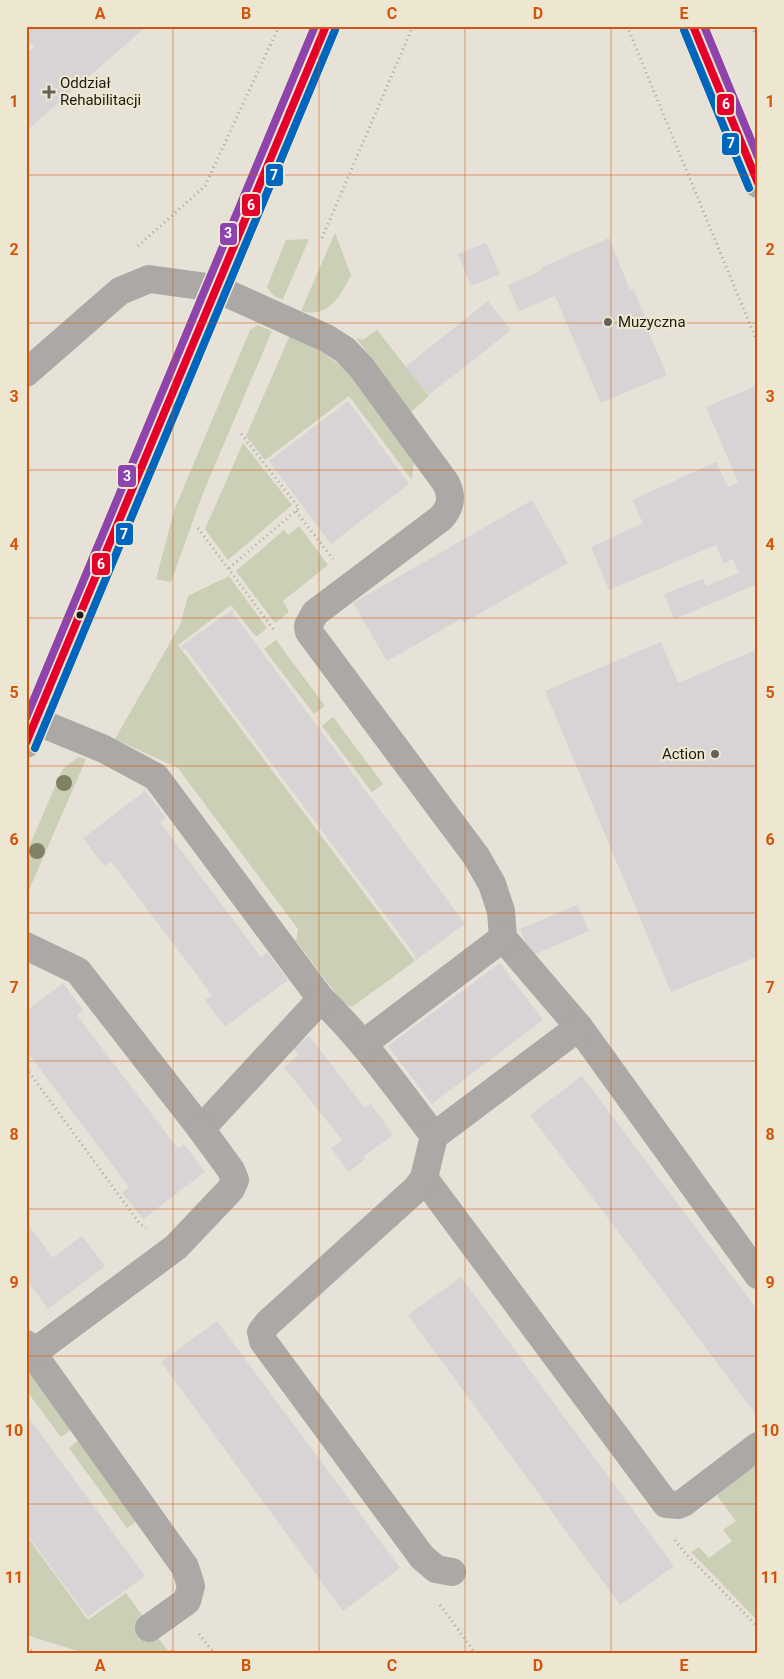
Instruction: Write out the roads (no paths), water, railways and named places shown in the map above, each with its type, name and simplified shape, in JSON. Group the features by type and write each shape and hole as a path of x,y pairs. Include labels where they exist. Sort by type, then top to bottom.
{"street":[{"path":"326,26 215,288 172,398 30,727 104,749 156,777 321,1000 343,1020 363,1044 434,1136"},
{"path":"692,26 758,184"},
{"path":"26,373 120,291 149,279 215,288 326,338 345,350 372,382 446,484 451,492 450,502 441,518 315,613 308,626 309,632 476,856 492,884 502,911 503,938 579,1027 758,1275"},
{"path":"363,1044 503,938"},
{"path":"26,946 78,971 201,1129 231,1170 235,1180 231,1190 176,1247 29,1349 185,1567 191,1586 187,1601 149,1628"},
{"path":"201,1129 321,1000"},
{"path":"452,1572 436,1569 422,1557 261,1336 268,1323 416,1189 424,1178 434,1136 579,1027"},
{"path":"424,1178 663,1501 672,1506 683,1503 758,1446"}],"place":[{"name":"Oddział Rehabilitacji","path":"49,92"},
{"name":"Muzyczna","path":"608,322"},
{"name":"Action","path":"715,754"}]}
